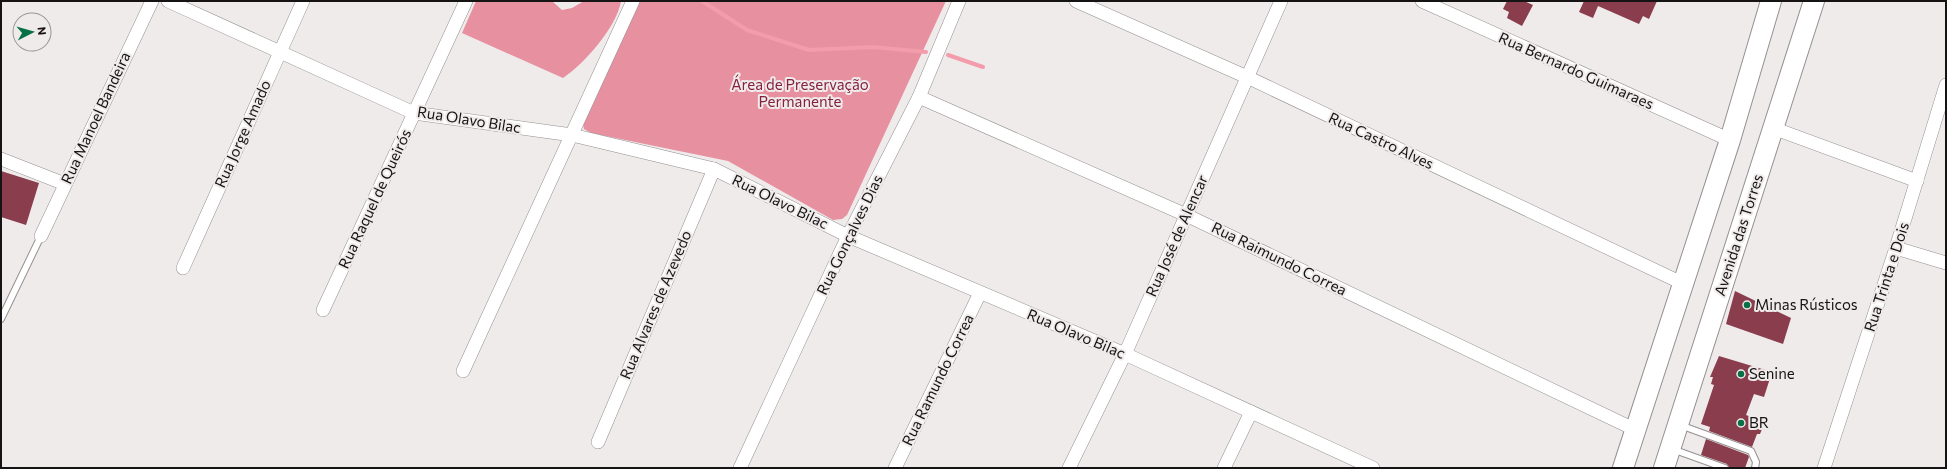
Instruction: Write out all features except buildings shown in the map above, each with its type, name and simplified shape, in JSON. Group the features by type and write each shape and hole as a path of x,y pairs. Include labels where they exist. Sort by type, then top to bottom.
{"main road":[{"path":"1623,468 1730,140 1771,1"},
{"name":"Avenida das Torres","path":"1664,468 1814,1"}],"street":[{"name":"Rua Manoel Bandeira","path":"41,236 152,1"},
{"name":"Rua Olavo Bilac","path":"168,1 281,51 414,113 572,135 714,169 848,236 1125,354 1373,468"},
{"name":"Rua Jorge Amado","path":"183,268 303,1"},
{"name":"Rua Raquel de Queirós","path":"323,310 466,1"},
{"path":"463,371 633,1"},
{"name":"Rua Gonçalves Dias","path":"740,468 848,236 919,97 959,1"},
{"name":"Rua Castro Alves","path":"1076,1 1247,77 1684,284"},
{"name":"Rua José de Alencar","path":"1069,468 1125,354 1280,1"},
{"name":"Rua Bernardo Guimaraes","path":"1422,1 1730,140"},
{"name":"Rua Trinta e Dois","path":"1824,468 1896,248 1946,85"},
{"name":"Rua Raimundo Correa","path":"919,97 1186,215 1636,430"},
{"path":"1773,128 1917,181"},
{"path":"1,159 65,184"},
{"name":"Rua Alvares de Azevedo","path":"598,442 714,169"},
{"path":"1896,248 1946,263"},
{"name":"Rua Ramundo Correa","path":"895,468 980,293"},
{"path":"1224,468 1251,412"}],"lane":[{"path":"1,319 41,236"},
{"path":"1678,424 1751,451 1756,462 1755,468"},
{"path":"1671,448 1708,465 1725,468"}],"green space":[{"path":"476,1 552,1 562,10 572,8 584,1 621,1 613,22 598,44 580,64 563,78 462,33"},
{"name":"Área de Preservação Permanente","path":"640,1 946,1 847,215 842,219 833,220 728,161 591,133 584,129 583,124"}],"waterway":[{"path":"702,1 747,30 809,50 873,47 926,52"},
{"path":"948,55 983,67"}],"place":[{"name":"Minas Rústicos","path":"1747,305"},
{"name":"Senine","path":"1741,374"},
{"name":"BR","path":"1741,423"}]}
